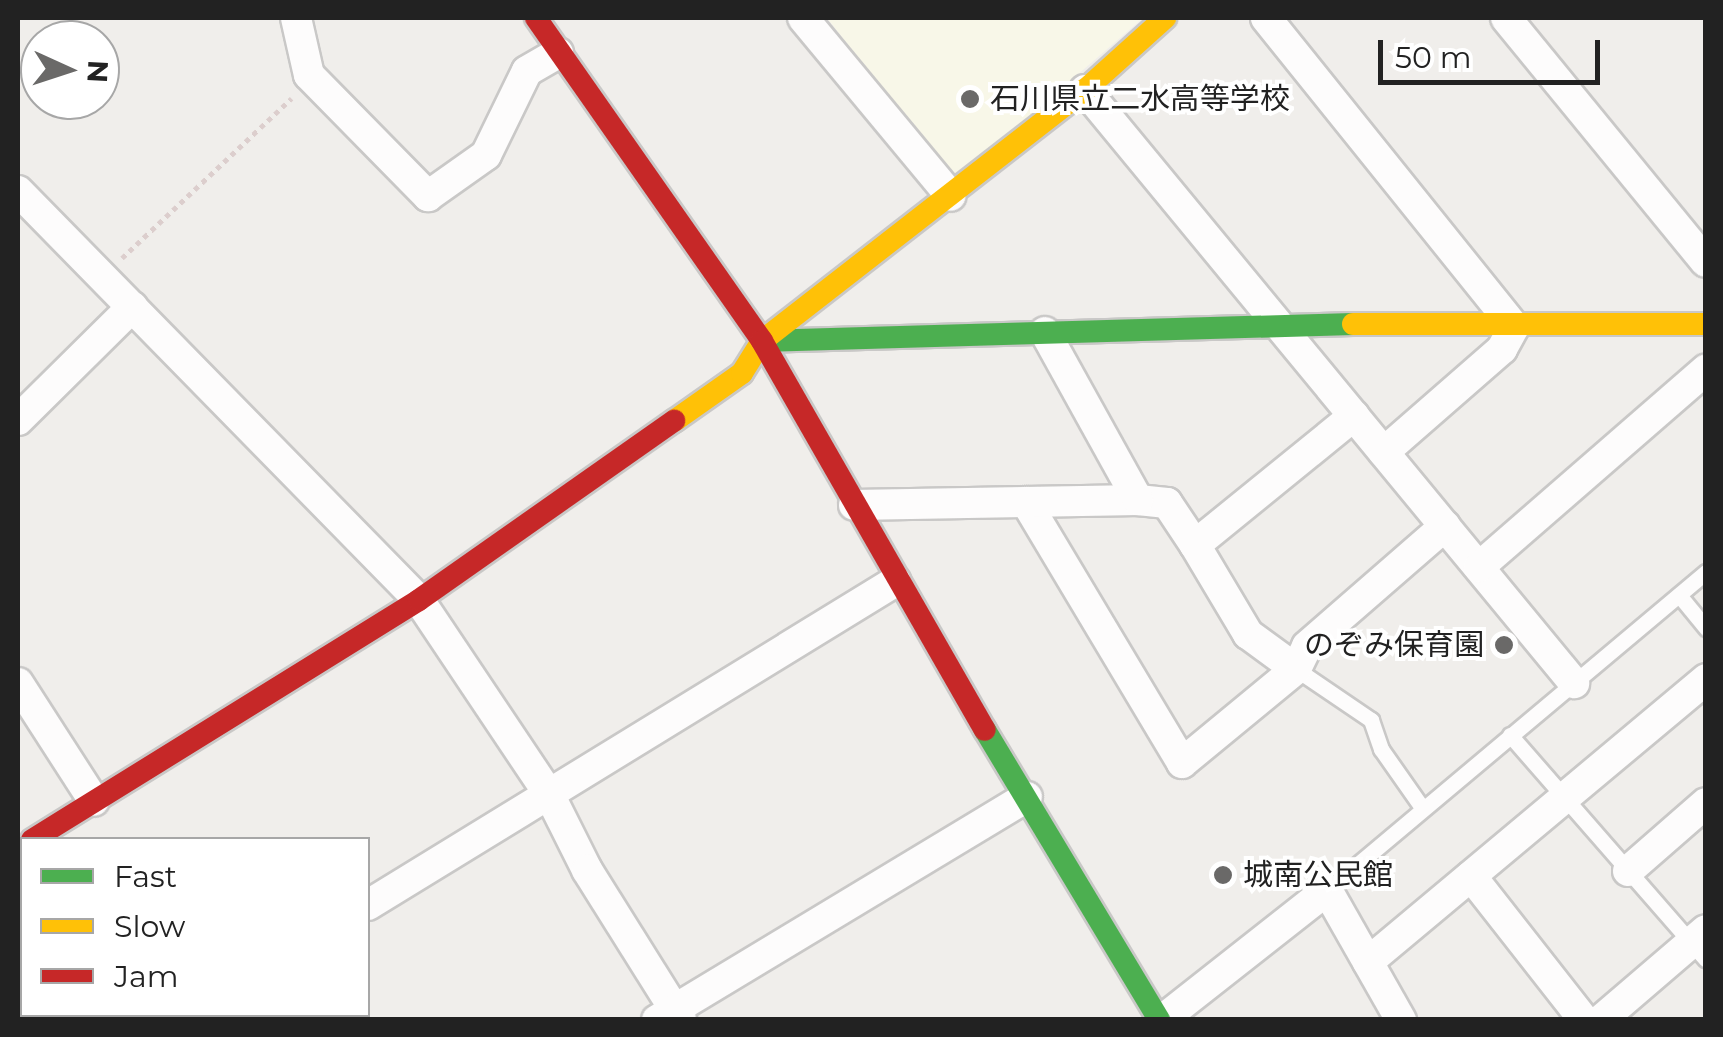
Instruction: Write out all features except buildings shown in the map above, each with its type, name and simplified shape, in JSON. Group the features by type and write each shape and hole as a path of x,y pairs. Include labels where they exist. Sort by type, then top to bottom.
{"street":[{"path":"296,18 308,75 428,196 486,155 527,70 558,53"},
{"path":"536,18 762,340 896,581 1160,1020 1327,890 1396,1017"},
{"path":"802,18 951,196"},
{"path":"37,837 419,600 742,373 762,340 1085,90 1165,18"},
{"path":"1266,18 1514,327"},
{"path":"1506,18 1706,262"},
{"path":"1085,90 1574,683"},
{"path":"19,196 419,600 550,796 587,870 671,1016 1027,798"},
{"path":"18,420 132,308"},
{"path":"762,340 1278,324 1706,324"},
{"path":"1384,452 1502,350 1514,327"},
{"path":"1045,332 1138,500"},
{"path":"1479,568 1706,370"},
{"path":"1195,546 1354,416"},
{"path":"854,505 1138,500 1167,504 1248,634 1296,669"},
{"path":"1026,502 1182,763 1296,669 1306,646 1445,526"},
{"path":"370,905 896,581"},
{"path":"1368,962 1706,680"},
{"path":"18,683 94,801"},
{"path":"1628,871 1706,802"},
{"path":"1470,876 1584,1020"},
{"path":"1601,1020 1700,944"}],"lane":[{"path":"1327,890 1706,572"},
{"path":"1679,596 1706,628"},
{"path":"1296,669 1371,720 1381,748 1423,809"},
{"path":"1510,736 1628,871 1700,944"}],"path":[{"path":"102,277 273,122 308,75"}],"shaded area":[{"name":"石川県立二水高等学校","path":"827,18 1143,18 955,181"}],"traffic: fast":[{"path":"762,341 1353,324"},
{"path":"985,730 1159,1020"}],"traffic: slow":[{"path":"674,421 742,373 762,341 1085,90 1165,18"},
{"path":"1353,324 1706,324"}],"traffic: jam":[{"path":"536,18 762,341 985,730"},
{"path":"37,837 419,600 674,421"}],"place":[{"name":"石川県立二水高等学校","path":"970,99"},
{"name":"のぞみ保育園","path":"1504,645"},
{"name":"城南公民館","path":"1223,875"}]}
